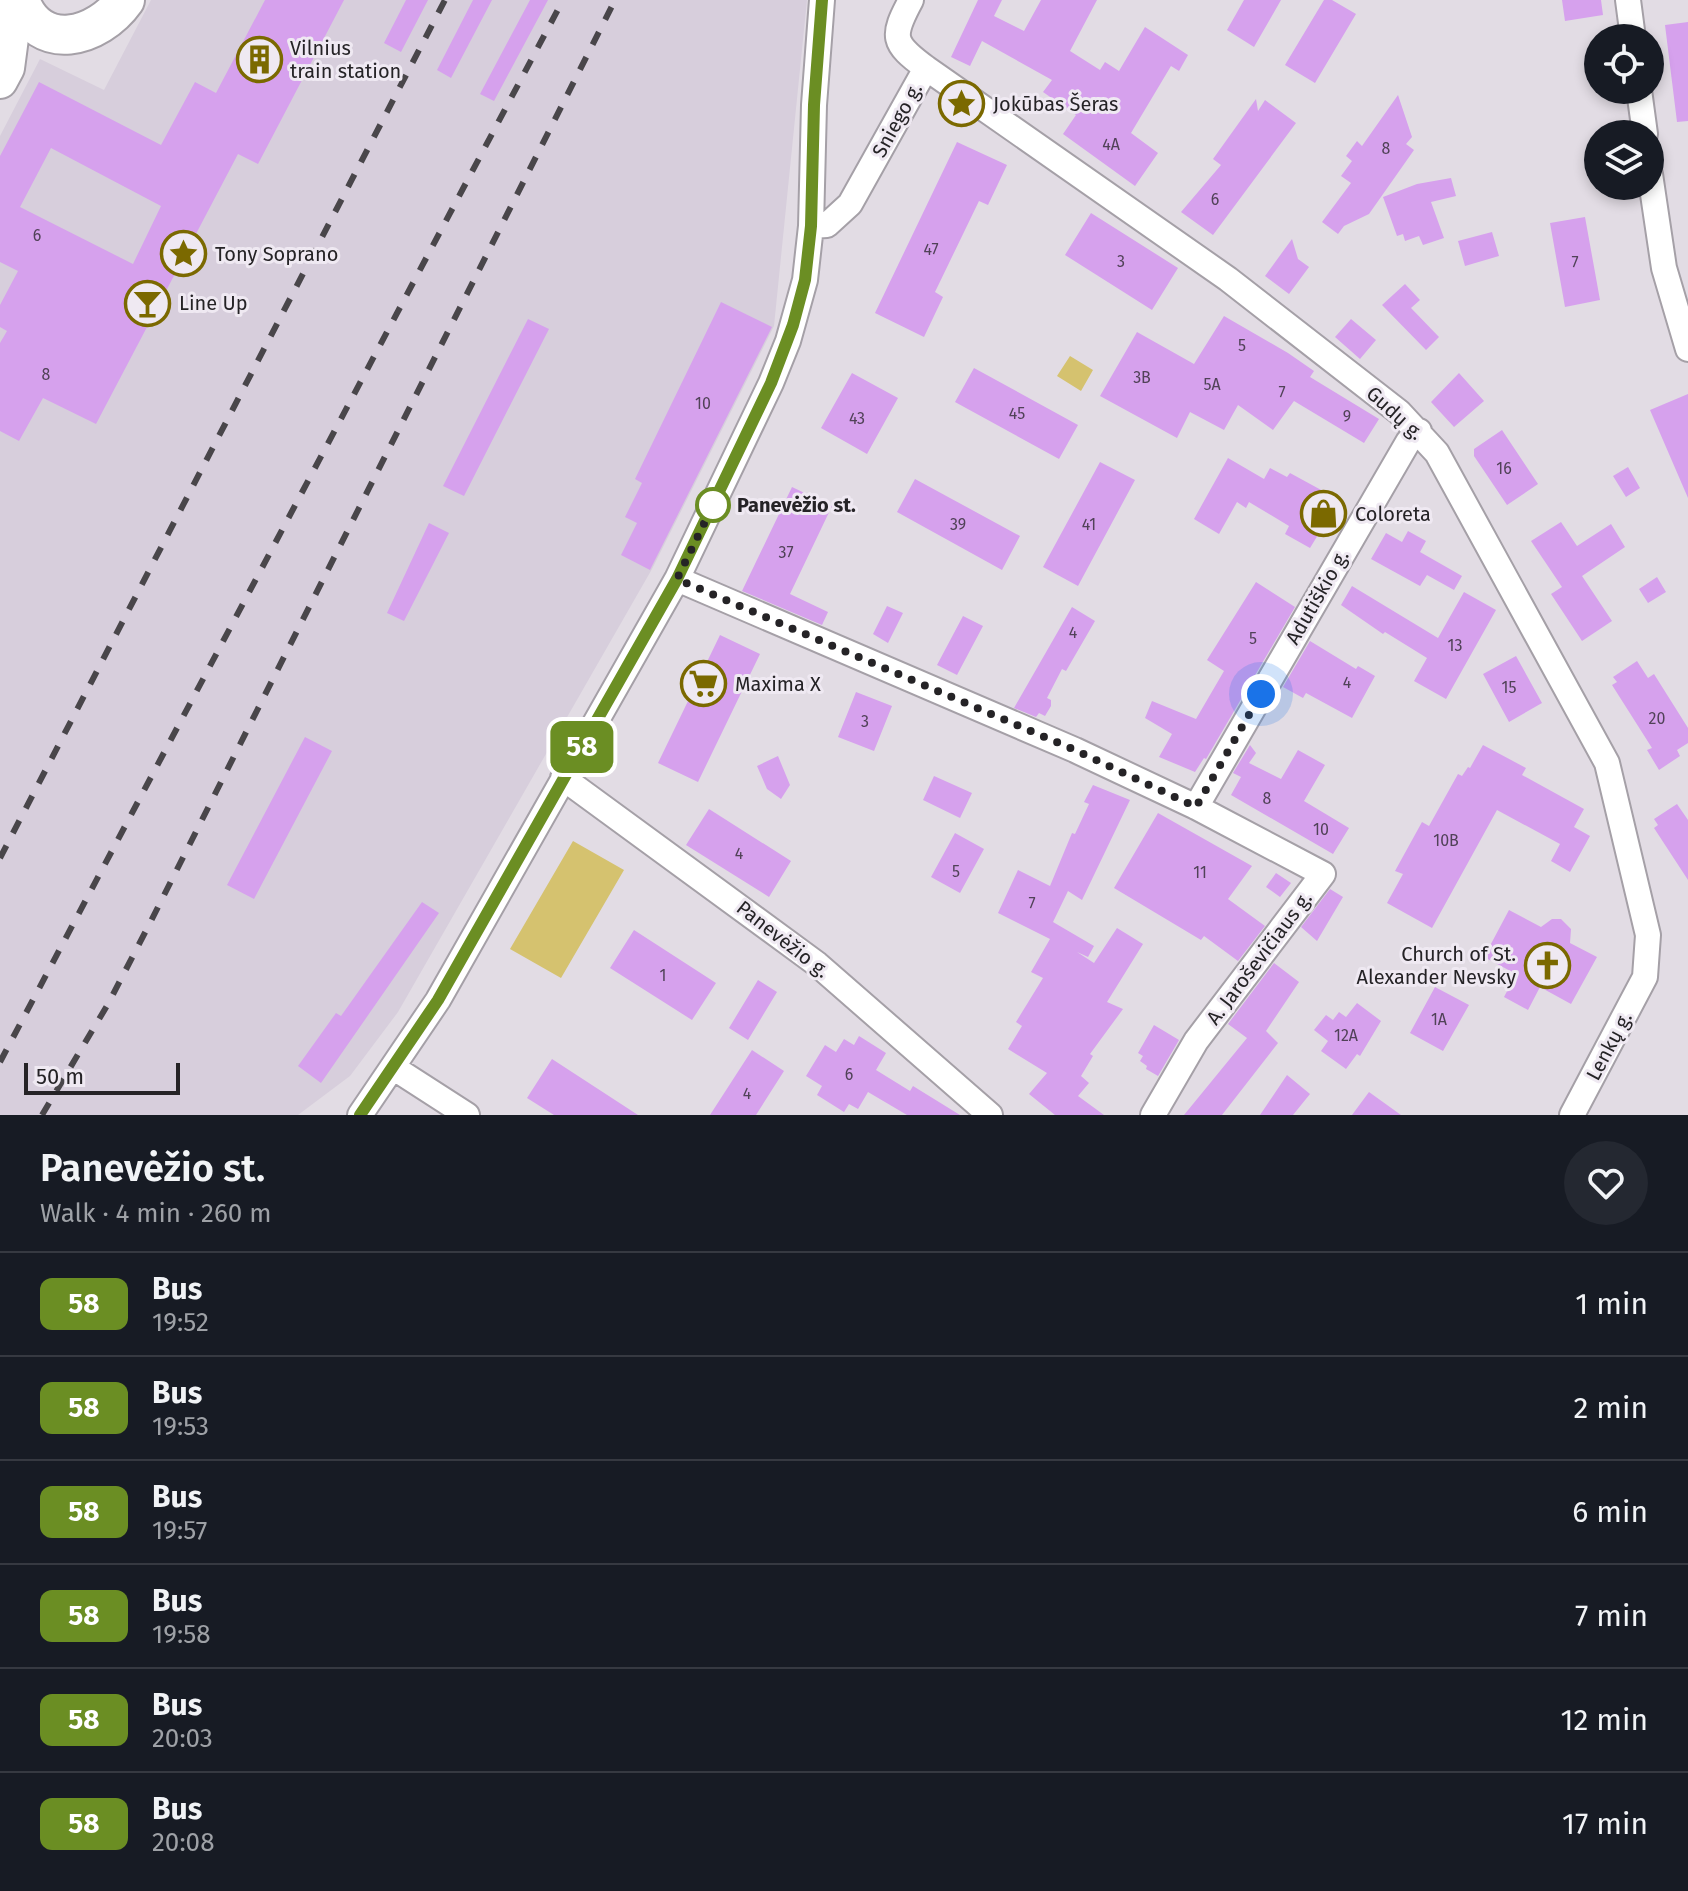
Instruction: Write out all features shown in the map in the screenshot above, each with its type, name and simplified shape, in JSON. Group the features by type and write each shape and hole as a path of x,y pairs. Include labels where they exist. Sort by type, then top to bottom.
{"main road":[{"path":"18,0 39,28 67,37"},
{"path":"4,74 18,0"},
{"path":"4,74 35,50 104,23 125,0"}],"street":[{"path":"360,1115 438,1000 677,579 788,341 805,280 811,226 814,105 822,0"},
{"name":"Sniego g.","path":"811,226 827,225 850,204 926,68 902,50 896,38 898,24 911,0"},
{"path":"1628,0 1631,24"},
{"name":"Gudų g.","path":"926,68 1228,279 1419,431 1456,486 1607,763 1648,935 1645,977"},
{"path":"1654,200 1664,268 1688,349"},
{"name":"Adutiškio g.","path":"1196,807 1400,456 1419,431"},
{"name":"A. Jaroševičiaus g.","path":"677,579 1064,745 1196,807 1323,874 1196,1041 1153,1115"},
{"name":"Panevėžio g.","path":"563,778 778,934 990,1115"},
{"name":"Lenkų g.","path":"1572,1115 1645,977"},
{"path":"394,1068 467,1115"}],"shaded area":[{"path":"151,0 807,0 774,326 652,569 398,1012 350,1076 298,1115 0,1115 0,136 40,59 104,90"},
{"path":"1070,356 1093,370 1081,391 1057,376"},
{"path":"573,841 624,870 561,978 510,949"}],"building":[{"path":"265,0 344,0 258,164 238,154 96,424 43,398 19,441 0,431 0,343 7,331 0,327 0,305 18,271 0,262 0,156 39,82 161,145 195,82 216,93","holes":["51,148 161,206 133,264 20,207"]},
{"path":"406,0 428,0 401,52 384,43"},
{"path":"473,0 492,0 451,78 437,70"},
{"path":"530,0 548,0 494,101 480,94"},
{"path":"978,0 1002,0 994,16 1024,31 1041,0 1097,0 1070,51 1100,70 1105,62 1119,71 1145,27 1188,55 1179,71 1171,66 1131,133 1158,153 1135,186 1063,134 1076,115 1043,92 1052,80 982,41 970,66 951,57"},
{"path":"1244,0 1281,0 1254,47 1227,30"},
{"path":"1324,0 1332,0 1356,14 1315,83 1285,65"},
{"path":"1562,0 1601,0 1603,15 1565,21"},
{"path":"1688,22 1688,121 1677,122 1665,25"},
{"path":"1398,95 1412,137 1406,144 1414,150 1369,214 1344,226 1338,234 1322,222 1351,183 1341,176 1352,161 1346,156 1357,141 1362,146"},
{"path":"1256,99 1258,111 1265,100 1296,123 1213,235 1181,212 1221,165 1213,159"},
{"path":"957,142 1007,165 988,205 979,201 935,292 943,297 924,337 875,313"},
{"path":"1451,178 1456,196 1431,202 1444,238 1423,245 1419,236 1405,241 1403,234 1397,236 1383,197 1417,184"},
{"path":"1091,213 1178,268 1152,310 1065,255"},
{"path":"1585,217 1600,300 1565,307 1550,223"},
{"path":"1492,232 1499,256 1465,266 1458,241"},
{"path":"1292,239 1298,259 1309,267 1289,294 1265,276"},
{"path":"1405,284 1420,300 1411,308 1439,337 1426,350 1382,305"},
{"path":"721,302 772,327 650,570 621,555 637,523 625,517 642,483 635,479"},
{"path":"1224,316 1288,353 1314,371 1310,377 1379,419 1364,443 1294,401 1273,430 1238,405 1224,430 1190,412 1177,438 1100,396 1137,332 1194,364"},
{"path":"528,319 549,329 464,496 443,486"},
{"path":"1351,319 1376,340 1360,359 1335,337"},
{"path":"974,368 1078,425 1059,459 955,402"},
{"path":"852,373 898,398 867,454 821,428"},
{"path":"1459,373 1484,401 1454,427 1431,402"},
{"path":"1688,394 1688,498 1650,410"},
{"path":"1502,430 1538,484 1507,505 1474,456 1474,449"},
{"path":"1228,458 1264,479 1270,468 1287,477 1290,473 1334,497 1331,502 1342,509 1328,534 1321,530 1310,548 1285,534 1289,526 1249,502 1246,508 1237,502 1219,534 1194,519"},
{"path":"1100,462 1135,480 1078,586 1043,567"},
{"path":"1628,467 1640,488 1626,497 1613,476"},
{"path":"915,479 1020,536 1002,570 897,512"},
{"path":"792,487 832,506 790,594 828,612 822,625 742,591"},
{"path":"1561,522 1577,546 1611,524 1625,547 1582,576 1612,621 1582,641 1551,594 1562,587 1531,541"},
{"path":"429,523 449,533 404,621 387,613"},
{"path":"1408,531 1426,541 1420,552 1462,576 1454,590 1427,575 1420,586 1371,559 1386,533 1402,542"},
{"path":"1657,577 1666,592 1648,603 1639,589"},
{"path":"1256,582 1295,607 1206,759 1195,772 1159,757 1172,734 1145,718 1152,701 1196,719 1224,671 1207,660"},
{"path":"1352,586 1438,638 1464,592 1496,610 1446,699 1414,681 1427,658 1385,632 1383,634 1341,605"},
{"path":"887,606 903,613 888,643 873,634"},
{"path":"1072,607 1095,621 1066,671 1062,669 1047,698 1051,700 1051,706 1045,716 1039,713 1036,717 1014,708"},
{"path":"963,616 983,626 957,675 937,665"},
{"path":"720,635 760,654 698,782 658,763"},
{"path":"1310,641 1356,669 1358,666 1375,676 1352,718 1306,693 1303,698 1283,687"},
{"path":"1516,656 1542,703 1509,722 1483,674"},
{"path":"1637,661 1648,678 1654,674 1688,728 1688,743 1677,750 1680,756 1659,770 1647,750 1652,748 1612,685 1617,682 1613,677"},
{"path":"856,692 892,706 874,751 838,737"},
{"path":"305,737 332,751 254,899 227,885"},
{"path":"1250,745 1256,753 1249,763 1281,779 1298,750 1325,765 1304,801 1349,828 1333,854 1231,795 1241,777 1233,773"},
{"path":"1483,745 1526,768 1522,775 1584,809 1574,827 1590,836 1570,872 1551,861 1560,844 1497,810 1432,928 1387,903 1403,874 1395,871 1422,822 1429,826 1458,774 1462,776 1470,768"},
{"path":"778,756 790,785 781,799 767,789 757,766"},
{"path":"934,776 972,793 960,818 923,800"},
{"path":"1093,785 1130,800 1082,900 1068,891 1053,922 1094,946 1088,957 1077,952 1094,963 1117,928 1143,944 1107,1002 1123,1009 1090,1054 1093,1056 1081,1076 1089,1083 1078,1096 1104,1115 1055,1115 1029,1094 1047,1073 1008,1049 1022,1026 1016,1022 1043,978 1031,972 1050,939 998,913 1018,870 1050,886 1072,833 1075,834 1089,804 1084,802"},
{"path":"1677,804 1688,820 1688,880 1654,828 1658,825 1654,819"},
{"path":"709,809 791,861 769,897 686,845"},
{"path":"1158,813 1252,866 1228,899 1265,926 1238,961 1204,936 1201,940 1114,888"},
{"path":"955,833 984,849 960,893 931,877"},
{"path":"1276,873 1291,883 1280,897 1266,887"},
{"path":"1330,889 1343,897 1317,941 1301,927"},
{"path":"422,902 439,913 321,1083 298,1066 336,1013 341,1016"},
{"name":"Church of St. Alexander Nevsky","path":"1509,910 1541,927 1552,919 1561,919 1571,929 1570,943 1597,957 1571,1004 1540,987 1528,1010 1504,997 1516,974 1484,957"},
{"path":"634,930 716,983 692,1020 610,968"},
{"path":"1274,963 1299,982 1266,1031 1278,1043 1222,1115 1184,1115 1247,1038 1228,1024"},
{"path":"758,980 777,992 748,1040 729,1028"},
{"path":"1435,987 1469,1005 1443,1051 1410,1033"},
{"path":"1357,1003 1381,1021 1360,1056 1357,1054 1346,1069 1321,1051 1328,1041 1314,1030 1326,1015 1333,1020 1339,1012 1346,1017"},
{"path":"1154,1025 1179,1040 1158,1076 1146,1069 1147,1066 1140,1061 1143,1056 1138,1053"},
{"path":"859,1036 886,1053 876,1070 910,1091 913,1086 960,1115 907,1115 868,1092 858,1109 849,1104 844,1112 817,1095 822,1086 806,1076 825,1045 836,1052 844,1039 854,1045"},
{"path":"752,1050 784,1071 756,1115 710,1115"},
{"path":"552,1059 638,1115 554,1115 527,1098"},
{"path":"1287,1075 1310,1094 1293,1115 1260,1115"},
{"path":"1369,1092 1401,1115 1352,1115"}],"railway":[{"path":"0,858 445,0"},
{"path":"0,1062 563,0"},
{"path":"42,1115 108,1004 150,923 615,0"}],"bus line":[{"name":"58","path":"360,1115 438,1000 677,579 771,383 788,341 805,280 811,226 814,105 822,0"}],"place":[{"name":"Vilnius train station","path":"259,59"},
{"name":"Jokūbas Šeras","path":"962,104"},
{"name":"Tony Soprano","path":"184,254"},
{"name":"Line Up","path":"148,303"},
{"name":"Panevėžio st.","path":"713,505"},
{"name":"Coloreta","path":"1324,514"},
{"name":"Maxima X","path":"704,684"},
{"name":"Church of St. Alexander Nevsky","path":"1547,966"}],"route":[{"path":"713,505 718,495 677,579 941,691 1196,807 1261,694"}]}
